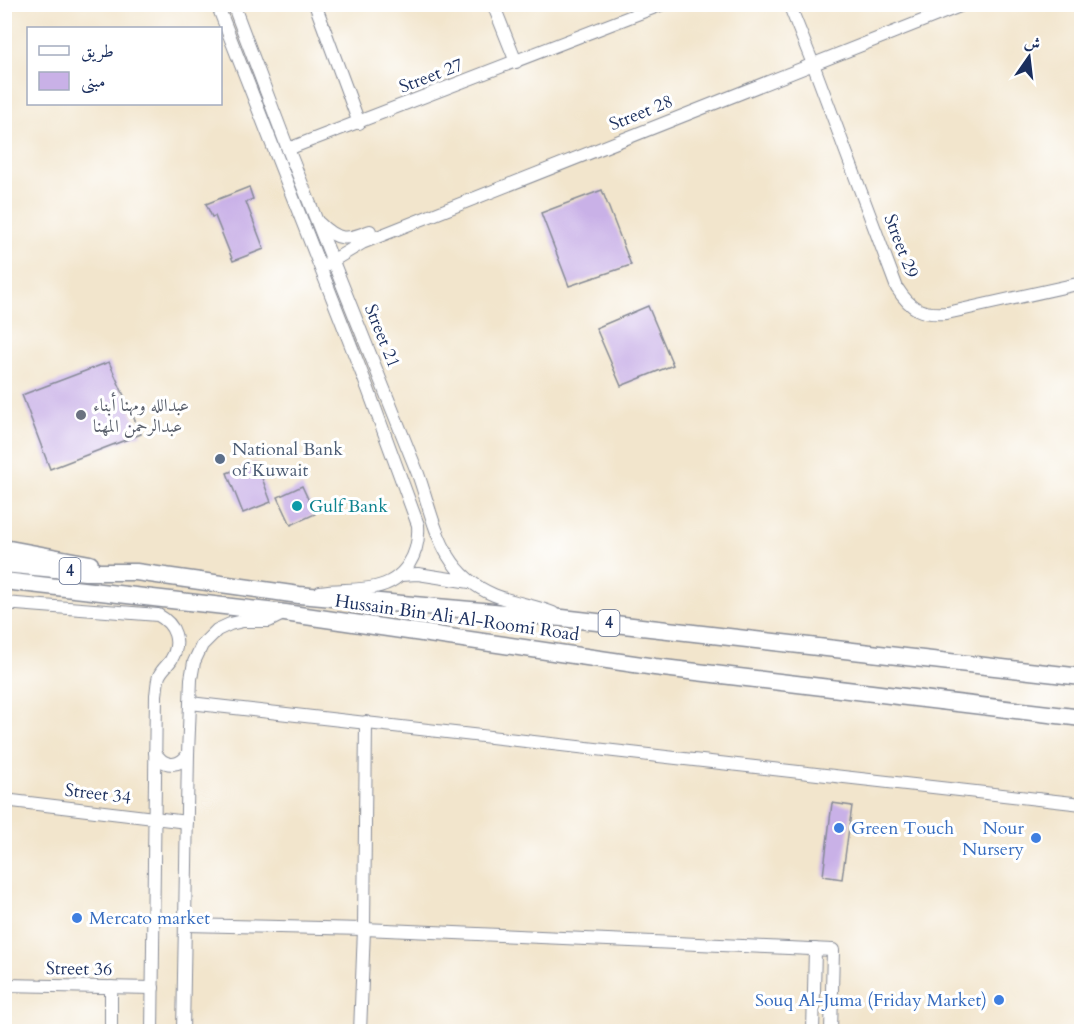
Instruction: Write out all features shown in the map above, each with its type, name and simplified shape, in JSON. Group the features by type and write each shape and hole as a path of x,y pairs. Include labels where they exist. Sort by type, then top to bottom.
{"highway":[{"path":"4,548 136,572"},
{"name":"Hussain Bin Ali Al-Roomi Road","path":"4,564 59,571 136,572 299,595 562,618 1082,677"},
{"name":"Hussain Bin Ali Al-Roomi Road","path":"4,581 285,613 655,667 1082,718"}],"street":[{"name":"Street 21","path":"217,4 414,510 418,525 417,548 411,562 400,575"},
{"name":"Street 21","path":"233,4 446,553 453,564 471,582 494,595 540,608 562,618"},
{"path":"315,4 359,123"},
{"path":"493,4 516,62"},
{"name":"Street 27","path":"288,149 663,4"},
{"name":"Street 29","path":"789,4 897,288 905,301 917,310 932,314 947,313 1082,283"},
{"name":"Street 28","path":"320,268 362,243 947,4"},
{"name":"Street 28","path":"317,221 334,236 345,238 357,236 965,4"},
{"path":"414,510 423,512 428,504"},
{"path":"299,595 378,587 400,575 418,574 471,582"},
{"path":"4,603 158,615 166,620 176,635 177,645 174,654 161,671 157,682 152,1032"},
{"path":"183,1032 188,754 191,679 197,653 208,637 230,624 243,621 269,621 285,613"},
{"path":"167,664 181,666 191,679"},
{"path":"190,703 1082,804"},
{"path":"360,1032 364,929 366,722"},
{"path":"155,752 161,760 171,764 181,762 188,754"},
{"name":"Street 34","path":"4,800 187,822"},
{"path":"186,925 364,929 833,950 831,1032"},
{"path":"813,1032 815,949"},
{"name":"Street 36","path":"4,985 153,988"},
{"path":"111,987 111,1032"}],"building":[{"path":"249,187 253,199 246,202 264,249 233,261 215,216 212,217 206,204"},
{"path":"602,190 631,265 569,286 541,213"},
{"path":"648,306 673,365 621,386 596,328"},
{"name":"عبدالله ومهنا أبناء عبدالرحمن المهنا","path":"109,362 141,434 50,469 22,395"},
{"path":"256,462 271,502 243,513 227,473"},
{"name":"Gulf Bank","path":"302,486 315,514 291,525 278,497"},
{"path":"832,803 852,806 842,879 823,876"}],"place":[{"name":"عبدالله ومهنا أبناء عبدالرحمن المهنا","path":"81,415"},
{"name":"National Bank of Kuwait","path":"220,459"},
{"name":"Gulf Bank","path":"297,506"},
{"name":"Green Touch","path":"839,828"},
{"name":"Nour Nursery","path":"1036,838"},
{"name":"Mercato market","path":"77,918"},
{"name":"Souq Al-Juma (Friday Market)","path":"999,1000"}]}
